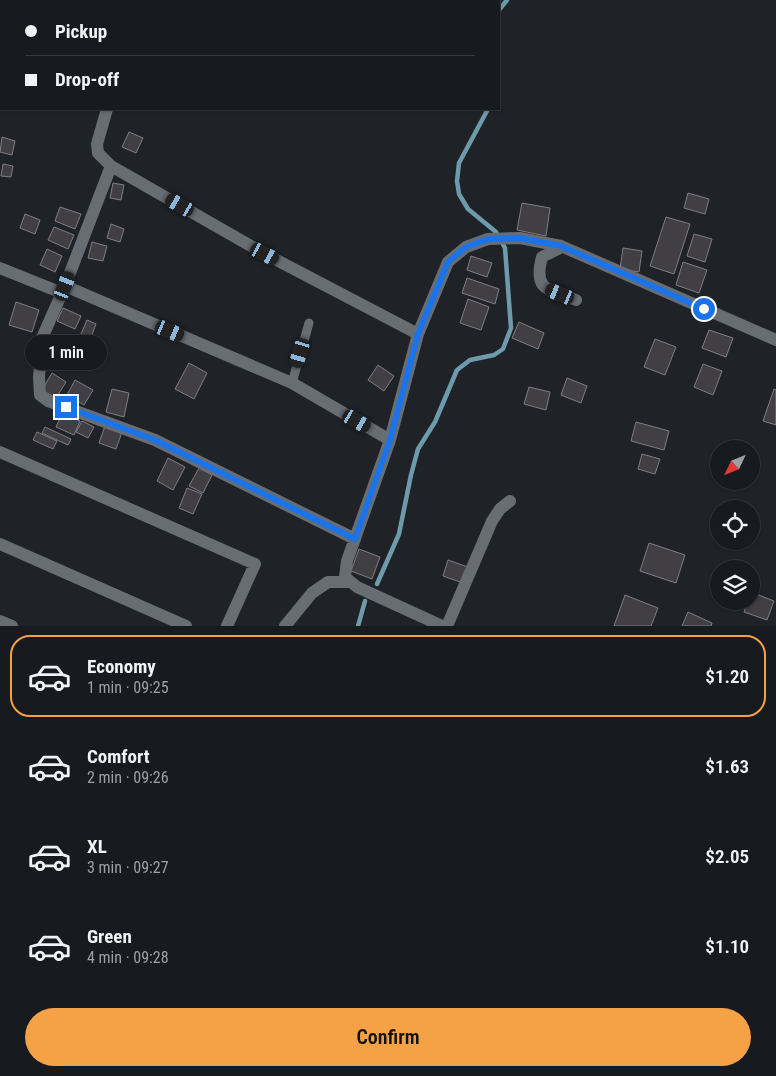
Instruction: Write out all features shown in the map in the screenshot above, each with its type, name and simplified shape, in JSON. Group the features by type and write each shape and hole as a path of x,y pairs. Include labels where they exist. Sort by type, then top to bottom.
{"street":[{"path":"107,110 97,144 98,153 111,166 265,254 418,334"},
{"path":"111,166 64,290 42,338 38,377 40,395 48,401 155,440 355,539"},
{"path":"442,626 357,587 349,582 346,577 346,570 390,440 418,334 448,262 466,247 488,239 520,238 561,246 776,340"},
{"path":"561,246 542,256 539,278 545,288 576,300"},
{"path":"0,268 64,290 292,384 390,440"},
{"path":"0,452 255,564 227,626"},
{"path":"447,626 492,521 500,509 510,501"},
{"path":"0,544 186,626"},
{"path":"285,626 312,593 328,582 349,582"},
{"path":"0,621 12,626"}],"lane":[{"path":"292,384 309,323"}],"building":[{"path":"129,132 143,138 136,153 122,147"},
{"path":"2,137 15,141 12,155 0,152"},
{"path":"3,164 13,166 11,177 1,176"},
{"path":"113,183 124,185 121,200 110,198"},
{"path":"688,193 709,199 705,214 684,208"},
{"path":"522,203 550,208 546,236 517,230"},
{"path":"60,207 81,214 75,229 55,221"},
{"path":"25,214 40,220 35,234 20,228"},
{"path":"666,217 690,224 674,274 650,266"},
{"path":"111,224 124,229 120,242 107,238"},
{"path":"54,227 74,235 68,249 48,240"},
{"path":"694,234 712,239 705,262 687,256"},
{"path":"92,242 107,246 103,261 88,258"},
{"path":"623,248 642,251 639,272 620,269"},
{"path":"47,249 62,256 55,272 40,265"},
{"path":"471,256 492,263 487,277 467,270"},
{"path":"683,262 707,270 699,293 676,285"},
{"path":"467,278 499,289 495,304 462,293"},
{"path":"468,299 489,307 481,330 460,323"},
{"path":"16,302 39,310 32,332 9,325"},
{"path":"63,308 81,316 75,329 57,321"},
{"path":"87,320 96,324 88,345 78,341"},
{"path":"519,322 544,333 538,349 512,338"},
{"path":"709,330 733,338 726,357 702,348"},
{"path":"655,339 676,347 665,375 644,367"},
{"path":"61,343 72,347 66,363 55,359"},
{"path":"189,363 207,373 194,399 175,389"},
{"path":"703,364 722,371 713,395 694,387"},
{"path":"378,365 394,376 384,391 368,380"},
{"path":"52,373 66,382 56,398 42,390"},
{"path":"567,378 587,386 581,403 561,395"},
{"path":"75,380 93,390 84,405 67,395"},
{"path":"529,387 550,392 546,410 524,404"},
{"path":"112,389 129,393 124,417 106,412"},
{"path":"774,389 776,390 776,425 763,421"},
{"path":"62,414 80,421 74,435 56,427"},
{"path":"82,421 94,427 88,438 76,432"},
{"path":"636,422 669,431 664,450 631,441"},
{"path":"105,426 122,432 116,449 99,443"},
{"path":"45,427 71,439 68,445 42,433"},
{"path":"37,432 57,441 53,449 33,440"},
{"path":"642,454 660,459 655,474 638,469"},
{"path":"168,458 185,467 173,490 157,481"},
{"path":"199,468 212,475 203,493 189,486"},
{"path":"187,488 202,494 193,514 179,508"},
{"path":"649,543 685,555 676,583 640,571"},
{"path":"359,549 380,557 372,579 351,571"},
{"path":"448,560 468,567 463,583 443,576"},
{"path":"625,595 658,608 651,626 614,626"},
{"path":"760,596 774,601 767,620 744,612 745,610 760,610"},
{"path":"688,612 712,623 711,626 682,626"}],"waterway":[{"path":"500,9 507,0"},
{"path":"377,584 399,534 418,449 435,422 457,370 470,360 494,355 503,349 511,328 505,248 496,232 468,209 459,194 457,181 459,163 487,110"},
{"path":"358,626 365,601"}],"route":[{"path":"66,407 155,440 355,539 390,440 418,334 448,262 466,247 488,239 520,238 561,246 704,309"}]}
